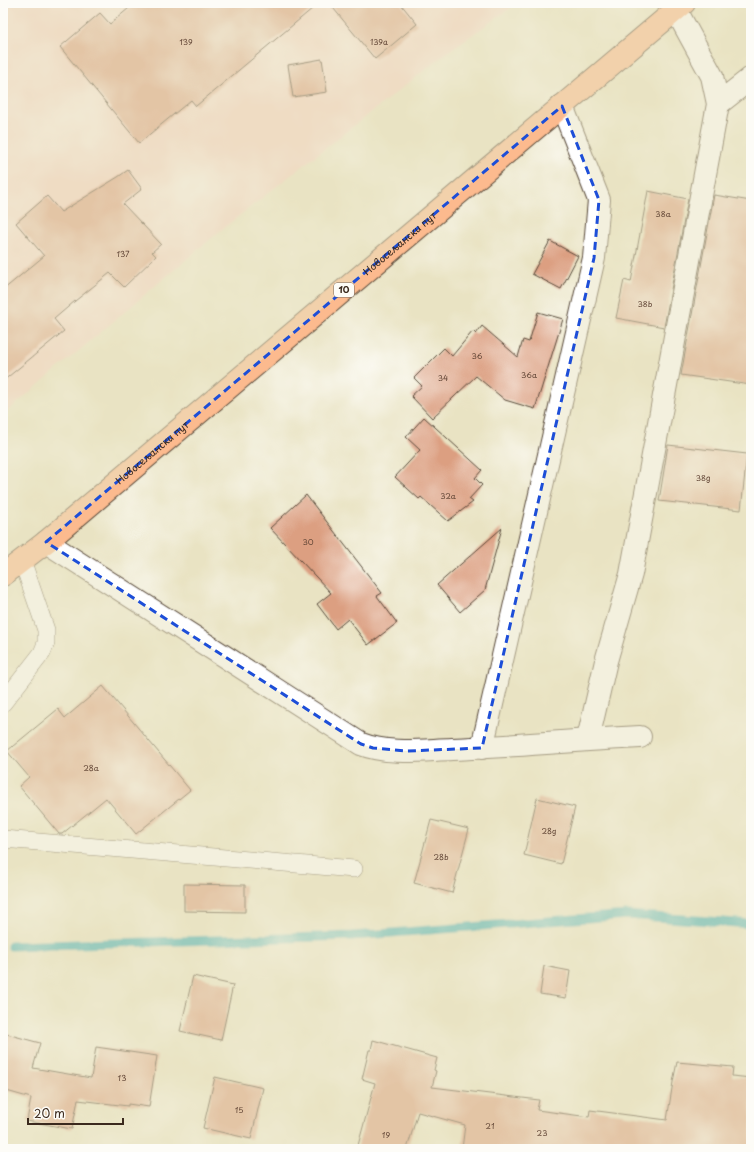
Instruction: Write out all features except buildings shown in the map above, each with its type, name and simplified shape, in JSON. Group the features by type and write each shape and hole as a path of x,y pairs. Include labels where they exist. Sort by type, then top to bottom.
{"main road":[{"name":"Новосељански пут","path":"3,575 46,542 680,6"}],"street":[{"path":"588,739 606,661 631,574 718,104 712,76 680,6"},
{"path":"718,104 751,78"},
{"path":"482,748 594,258 599,200 562,106"},
{"path":"46,542 361,744 373,748 407,751 482,748 588,739 640,737"}],"lane":[{"path":"3,703 42,653 46,643 46,630 22,560"},
{"path":"3,839 354,869"}],"highlighted area":[{"path":"562,106 599,200 594,258 482,748 407,751 373,748 361,744 46,542"}],"shaded area":[{"path":"3,3 518,3 453,48 221,230 3,415"}],"waterway":[{"path":"11,946 352,936 627,915 751,924"}]}
